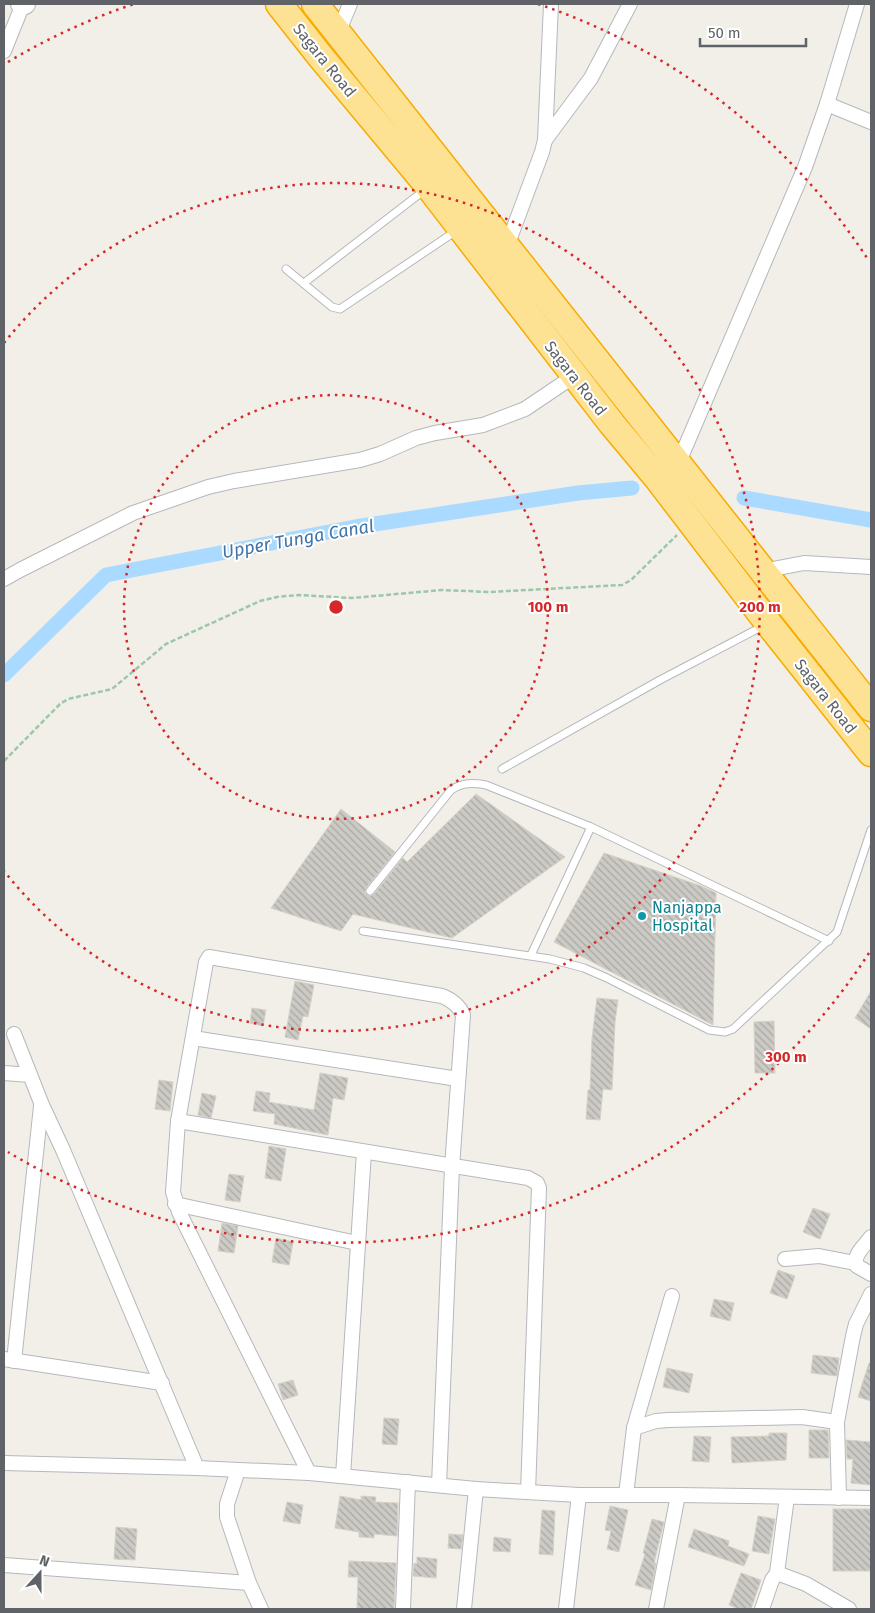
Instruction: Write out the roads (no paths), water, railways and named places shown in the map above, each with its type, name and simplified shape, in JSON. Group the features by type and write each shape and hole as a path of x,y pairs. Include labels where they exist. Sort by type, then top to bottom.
{"highway":[{"name":"Sagara Road","path":"279,4 430,187 612,424 668,471 763,571 871,708"},
{"name":"Sagara Road","path":"315,4 507,246 668,471 693,524 768,623 871,753"}],"street":[{"path":"4,51 23,4"},
{"path":"338,33 350,4"},
{"path":"507,246 545,140 550,4"},
{"path":"545,140 592,78 630,4"},
{"path":"668,471 792,201 827,104 857,4"},
{"path":"827,104 871,122"},
{"path":"4,579 133,513 208,487 360,460 380,454 423,436 483,425 525,409 574,376"},
{"path":"763,571 804,563 871,567"},
{"path":"309,1473 175,1204 173,1192 178,1121 206,962 212,957 442,996 449,999 460,1009 463,1015 452,1166 439,1485"},
{"path":"14,1034 42,1105 63,1150 198,1468"},
{"path":"193,1038 458,1079"},
{"path":"4,1073 30,1076"},
{"path":"42,1105 9,1360 162,1383"},
{"path":"178,1121 528,1178 538,1183 528,1492"},
{"path":"343,1476 364,1152"},
{"path":"175,1204 357,1243"},
{"path":"856,1263 857,1255 871,1237"},
{"path":"785,1259 819,1256 856,1263 857,1266 871,1274"},
{"path":"839,1498 837,1422 855,1330 871,1294"},
{"path":"626,1495 634,1428 672,1296"},
{"path":"634,1428 656,1421 668,1420 802,1417 837,1422"},
{"path":"4,1462 309,1473 476,1489 579,1495 871,1498"},
{"path":"238,1470 227,1504 226,1517 249,1583 261,1609"},
{"path":"403,1609 408,1482"},
{"path":"464,1609 476,1489"},
{"path":"566,1609 579,1495"},
{"path":"656,1609 678,1495"},
{"path":"762,1609 772,1580 777,1573 787,1497"},
{"path":"4,1565 249,1583"},
{"path":"777,1573 806,1584 849,1609"}],"lane":[{"path":"304,283 430,187"},
{"path":"286,269 332,307 343,308 460,228"},
{"path":"502,769 660,680 768,623"},
{"path":"370,891 451,790 459,785 468,783 486,785 591,827 829,941"},
{"path":"531,955 591,827"},
{"path":"363,931 531,955 584,968 709,1030 725,1032 733,1029 829,941 840,927 871,830"}],"waterway":[{"name":"Upper Tunga Canal","path":"4,675 106,575 355,527 578,493 632,488"},
{"name":"Upper Tunga Canal","path":"744,498 871,520"}],"place":[{"name":"Nanjappa Hospital","path":"642,916"}]}
